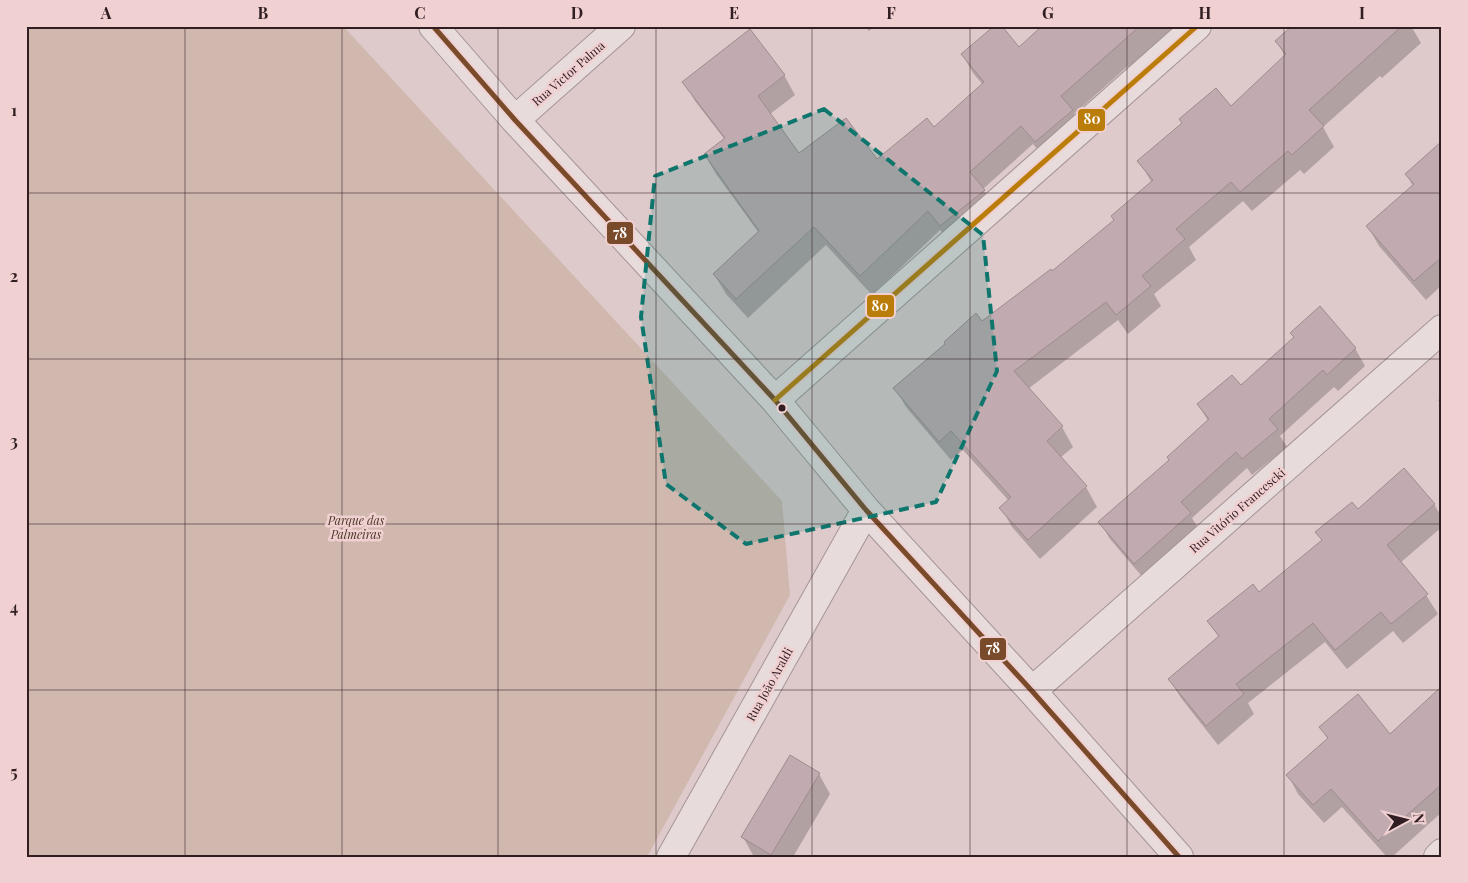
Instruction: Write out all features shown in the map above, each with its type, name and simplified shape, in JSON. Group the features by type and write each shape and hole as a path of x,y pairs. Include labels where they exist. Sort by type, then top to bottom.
{"street":[{"path":"433,26 515,120 775,400 866,510 1032,691 1180,857"},
{"name":"Rua Victor Palma","path":"515,120 622,26"},
{"path":"775,400 1197,26"},
{"name":"Rua Vitório Francescki","path":"1032,691 1442,329"},
{"name":"Rua João Araldi","path":"671,857 866,510"},
{"path":"1438,857 1442,853"}],"highlighted area":[{"path":"824,109 983,235 997,371 936,502 746,544 666,484 641,317 655,176"}],"green space":[{"name":"Parque das Palmeiras","path":"26,26 343,26 782,501 790,595 647,857 26,857"}],"building":[{"path":"994,26 1002,26 1019,47 1042,26 1140,26 1061,96 1073,110 1035,142 1021,126 970,172 985,190 940,226 928,211 860,276 814,227 736,299 713,274 759,231 704,154 725,138 682,82 750,29 785,75 758,96 799,153 846,118 877,159 927,118 934,127 984,82 961,54"},
{"path":"1292,26 1402,26 1309,110 1324,126 1292,155 1288,151 1240,192 1231,182 1176,229 1185,239 1142,276 1151,286 1116,315 1106,302 1014,371 1063,426 1047,441 1087,486 1028,540 999,508 1011,497 951,431 939,442 893,388 945,344 944,342 976,313 982,321 1051,269 1052,271 1114,220 1111,216 1153,180 1137,161 1182,123 1179,119 1216,88 1231,106 1286,54 1275,41"},
{"path":"1442,141 1442,257 1414,281 1366,226 1414,184 1405,174"},
{"path":"1320,306 1356,348 1327,375 1323,370 1269,419 1278,429 1242,459 1236,452 1181,502 1191,513 1134,564 1098,522 1169,460 1167,457 1209,419 1197,404 1232,375 1241,385 1294,337 1290,333"},
{"path":"1404,468 1435,504 1387,545 1428,594 1391,624 1381,612 1335,650 1313,623 1236,684 1244,694 1206,726 1168,679 1219,636 1207,621 1253,584 1259,592 1322,540 1315,532 1352,502 1358,509"},
{"path":"1442,686 1442,784 1378,841 1331,789 1313,805 1286,775 1328,738 1319,727 1358,694 1390,734"},
{"path":"790,755 820,773 771,855 741,837"}],"transit line":[{"name":"78","path":"433,26 515,120 775,400 866,510 1032,691 1179,857"},
{"name":"80","path":"775,400 1197,26"}]}
